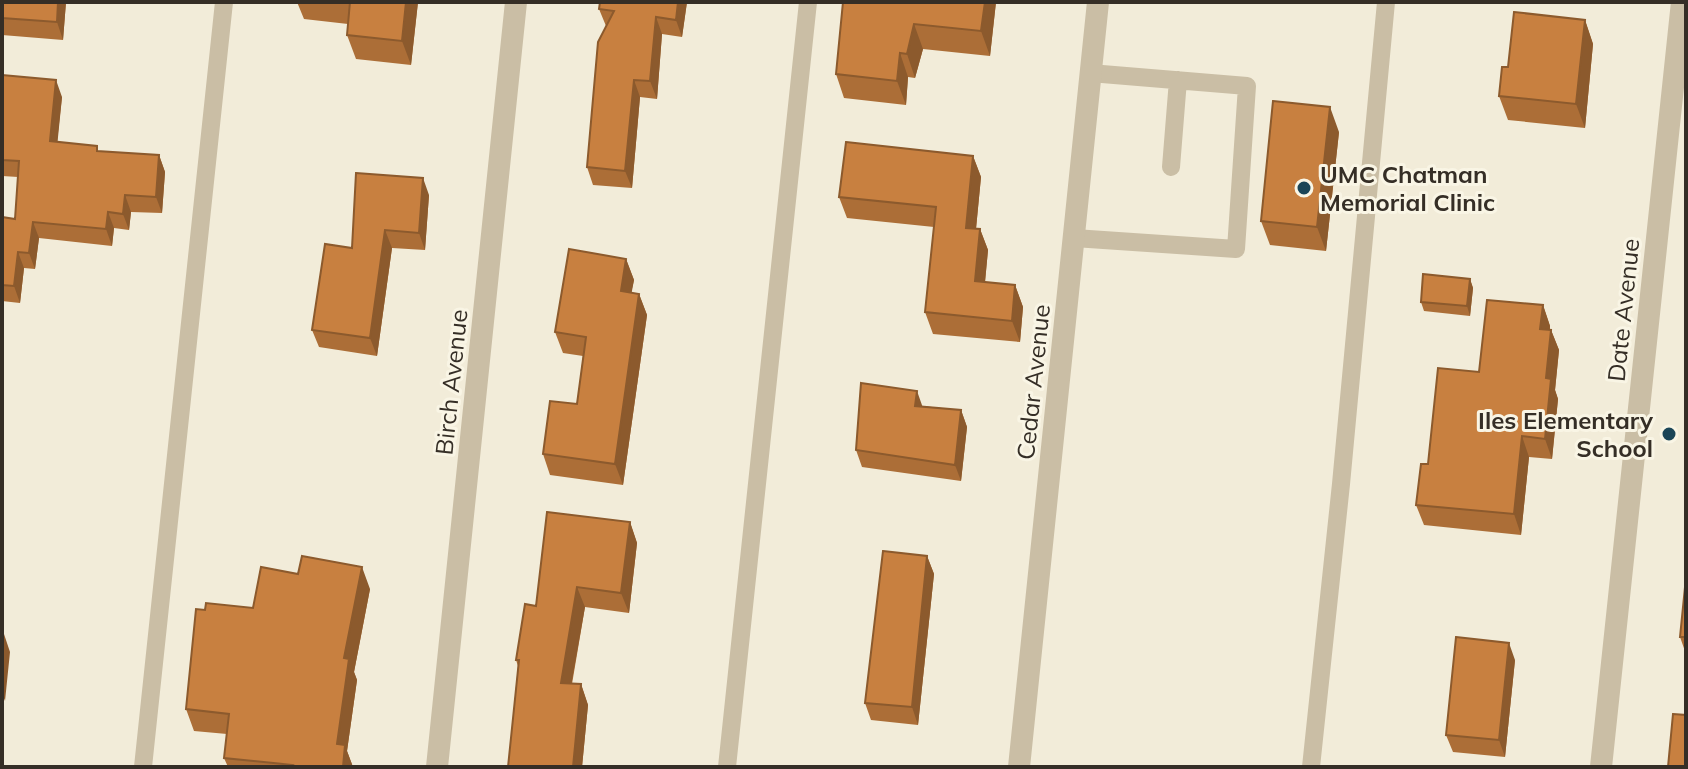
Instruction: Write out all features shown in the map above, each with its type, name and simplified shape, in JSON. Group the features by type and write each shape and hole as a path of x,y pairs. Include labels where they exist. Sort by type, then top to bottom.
{"street":[{"name":"Birch Avenue","path":"437,767 516,2"},
{"name":"Cedar Avenue","path":"1019,767 1098,2"},
{"name":"Date Avenue","path":"1601,767 1682,2"}],"lane":[{"path":"143,767 224,2"},
{"path":"727,767 808,2"},
{"path":"1311,767 1386,2"},
{"path":"1074,238 1236,249 1247,86 1090,73"},
{"path":"1171,167 1178,80"}],"building":[{"path":"2,2 58,2 57,22 2,18"},
{"path":"350,2 406,2 402,41 347,35"},
{"path":"600,2 678,2 676,20 656,17 650,81 634,80 625,171 587,167 598,42 614,11 599,9"},
{"path":"843,2 985,2 981,31 914,24 907,54 900,53 897,81 836,74"},
{"path":"1514,12 1585,20 1576,104 1499,96 1502,67 1508,67"},
{"path":"2,75 56,80 50,141 97,146 97,151 159,155 156,197 125,195 123,214 108,212 106,229 33,222 29,253 18,252 14,286 2,285 2,217 15,219 19,161 2,160"},
{"name":"UMC Chatman Memorial Clinic","path":"1273,101 1330,107 1317,227 1261,221"},
{"path":"846,142 973,156 966,228 980,229 975,281 1015,285 1012,321 925,312 936,207 839,197"},
{"path":"356,173 423,178 419,233 385,230 370,338 312,330 325,244 352,248"},
{"path":"569,249 626,259 621,291 639,294 615,464 543,454 550,401 577,404 586,337 555,332"},
{"path":"1423,274 1470,279 1467,306 1421,302"},
{"path":"1487,300 1543,305 1540,329 1551,330 1546,378 1551,379 1545,439 1522,436 1514,514 1416,505 1421,464 1428,464 1438,368 1479,372"},
{"path":"861,383 917,391 915,406 961,410 955,465 856,450"},
{"path":"547,512 630,522 621,593 577,587 561,683 581,684 573,767 508,767 519,660 516,660 525,604 536,606"},
{"path":"883,551 927,556 912,707 865,703"},
{"path":"302,556 362,567 344,658 349,659 337,744 345,745 343,767 292,767 224,758 229,714 186,709 196,609 205,610 206,603 253,608 261,567 298,574"},
{"path":"1686,577 1686,637 1680,637"},
{"path":"1456,637 1509,643 1499,740 1446,735"},
{"path":"1673,714 1686,715 1686,767 1668,767"}],"place":[{"name":"UMC Chatman Memorial Clinic","path":"1304,188"},
{"name":"Iles Elementary School","path":"1669,434"}]}
